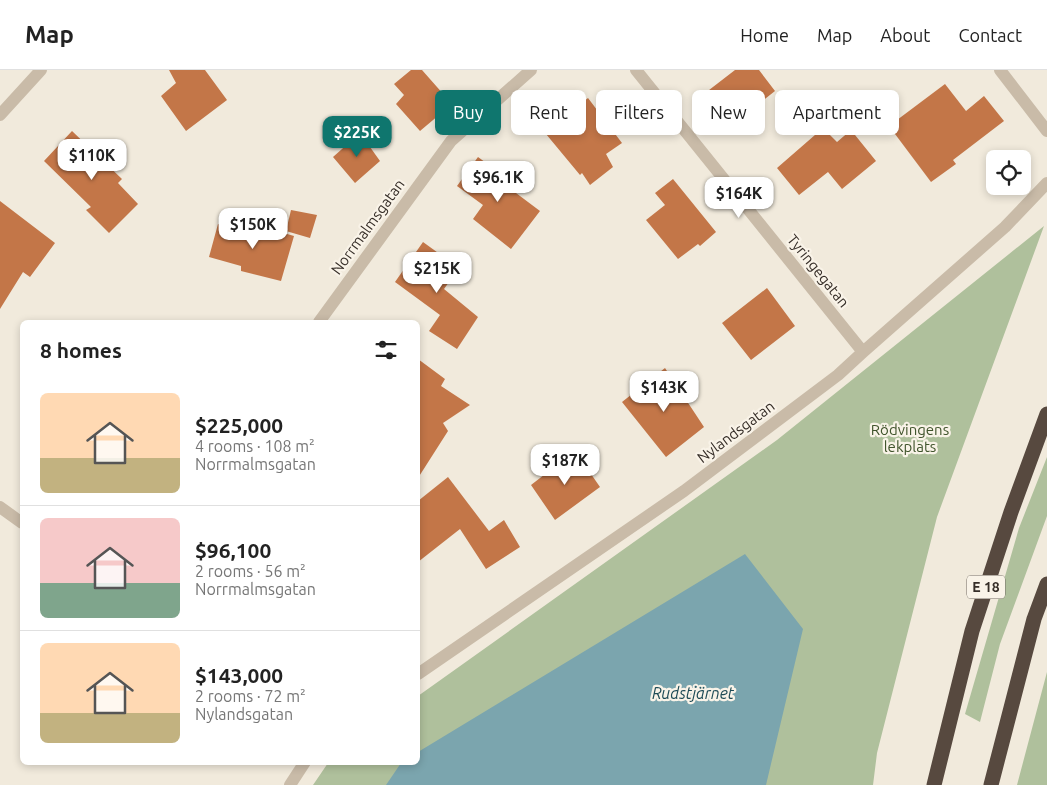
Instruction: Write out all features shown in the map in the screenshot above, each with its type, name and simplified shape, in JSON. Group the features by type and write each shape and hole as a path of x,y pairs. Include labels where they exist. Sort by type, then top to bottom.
{"highway":[{"name":"E 18","path":"934,785 972,631 1011,512 1047,414"},
{"path":"991,785 1034,619 1047,584"}],"street":[{"path":"0,115 41,70"},
{"name":"Norrmalmsgatan","path":"320,320 451,141 531,70"},
{"name":"Tyringegatan","path":"636,70 863,352"},
{"path":"1000,70 1047,130"},
{"name":"Nylandsgatan","path":"420,673 684,491 838,375 1005,227 1047,183"},
{"path":"0,507 20,522"},
{"path":"290,785 302,765"}],"green space":[{"name":"Rödvingens lekplats","path":"1044,226 937,517 877,753 873,785 313,785 327,765 420,765 420,695 777,440"},
{"path":"1047,457 1047,516 1000,644 980,722 965,714 1019,528"},
{"path":"1047,672 1047,785 1017,785"}],"water":[{"name":"Rudstjärnet","path":"745,554 803,629 766,785 386,785 400,765 420,765 420,751"}],"building":[{"path":"169,70 205,70 227,100 186,131 161,96 176,83"},
{"path":"411,70 422,70 440,90 435,90 435,118 420,131 396,104 404,95 394,84"},
{"path":"735,70 759,70 775,91 765,99 765,90 709,90"},
{"path":"945,84 966,111 984,96 1004,121 953,160 956,164 931,182 896,135 899,135 899,118"},
{"path":"588,98 596,109 596,135 616,135 622,143 606,154 613,167 590,185 582,173 580,175 547,135 586,135 586,100"},
{"path":"72,131 122,179 118,183 138,204 109,233 86,210 91,207 44,161"},
{"path":"360,133 380,161 355,183 333,157"},
{"path":"815,135 830,135 837,142 845,135 855,135 876,161 842,189 828,172 799,195 777,168"},
{"path":"478,157 512,182 508,187 540,211 511,249 473,219 483,205 457,186"},
{"path":"673,179 716,232 700,246 698,244 678,259 646,220 665,205 655,193"},
{"path":"0,201 55,243 30,277 23,272 0,309"},
{"path":"291,210 317,215 310,238 286,231"},
{"path":"218,224 251,232 253,224 294,236 281,281 241,271 241,266 209,257"},
{"path":"423,242 459,268 444,289 478,317 457,349 429,331 440,315 395,282"},
{"path":"767,288 795,326 751,360 722,323"},
{"path":"420,360 445,379 441,386 470,405 443,423 448,431 420,475"},
{"path":"665,368 704,427 666,457 622,402"},
{"path":"575,451 600,487 555,520 531,485"},
{"path":"448,477 489,531 504,520 520,547 486,569 460,529 420,560 420,499"}]}
